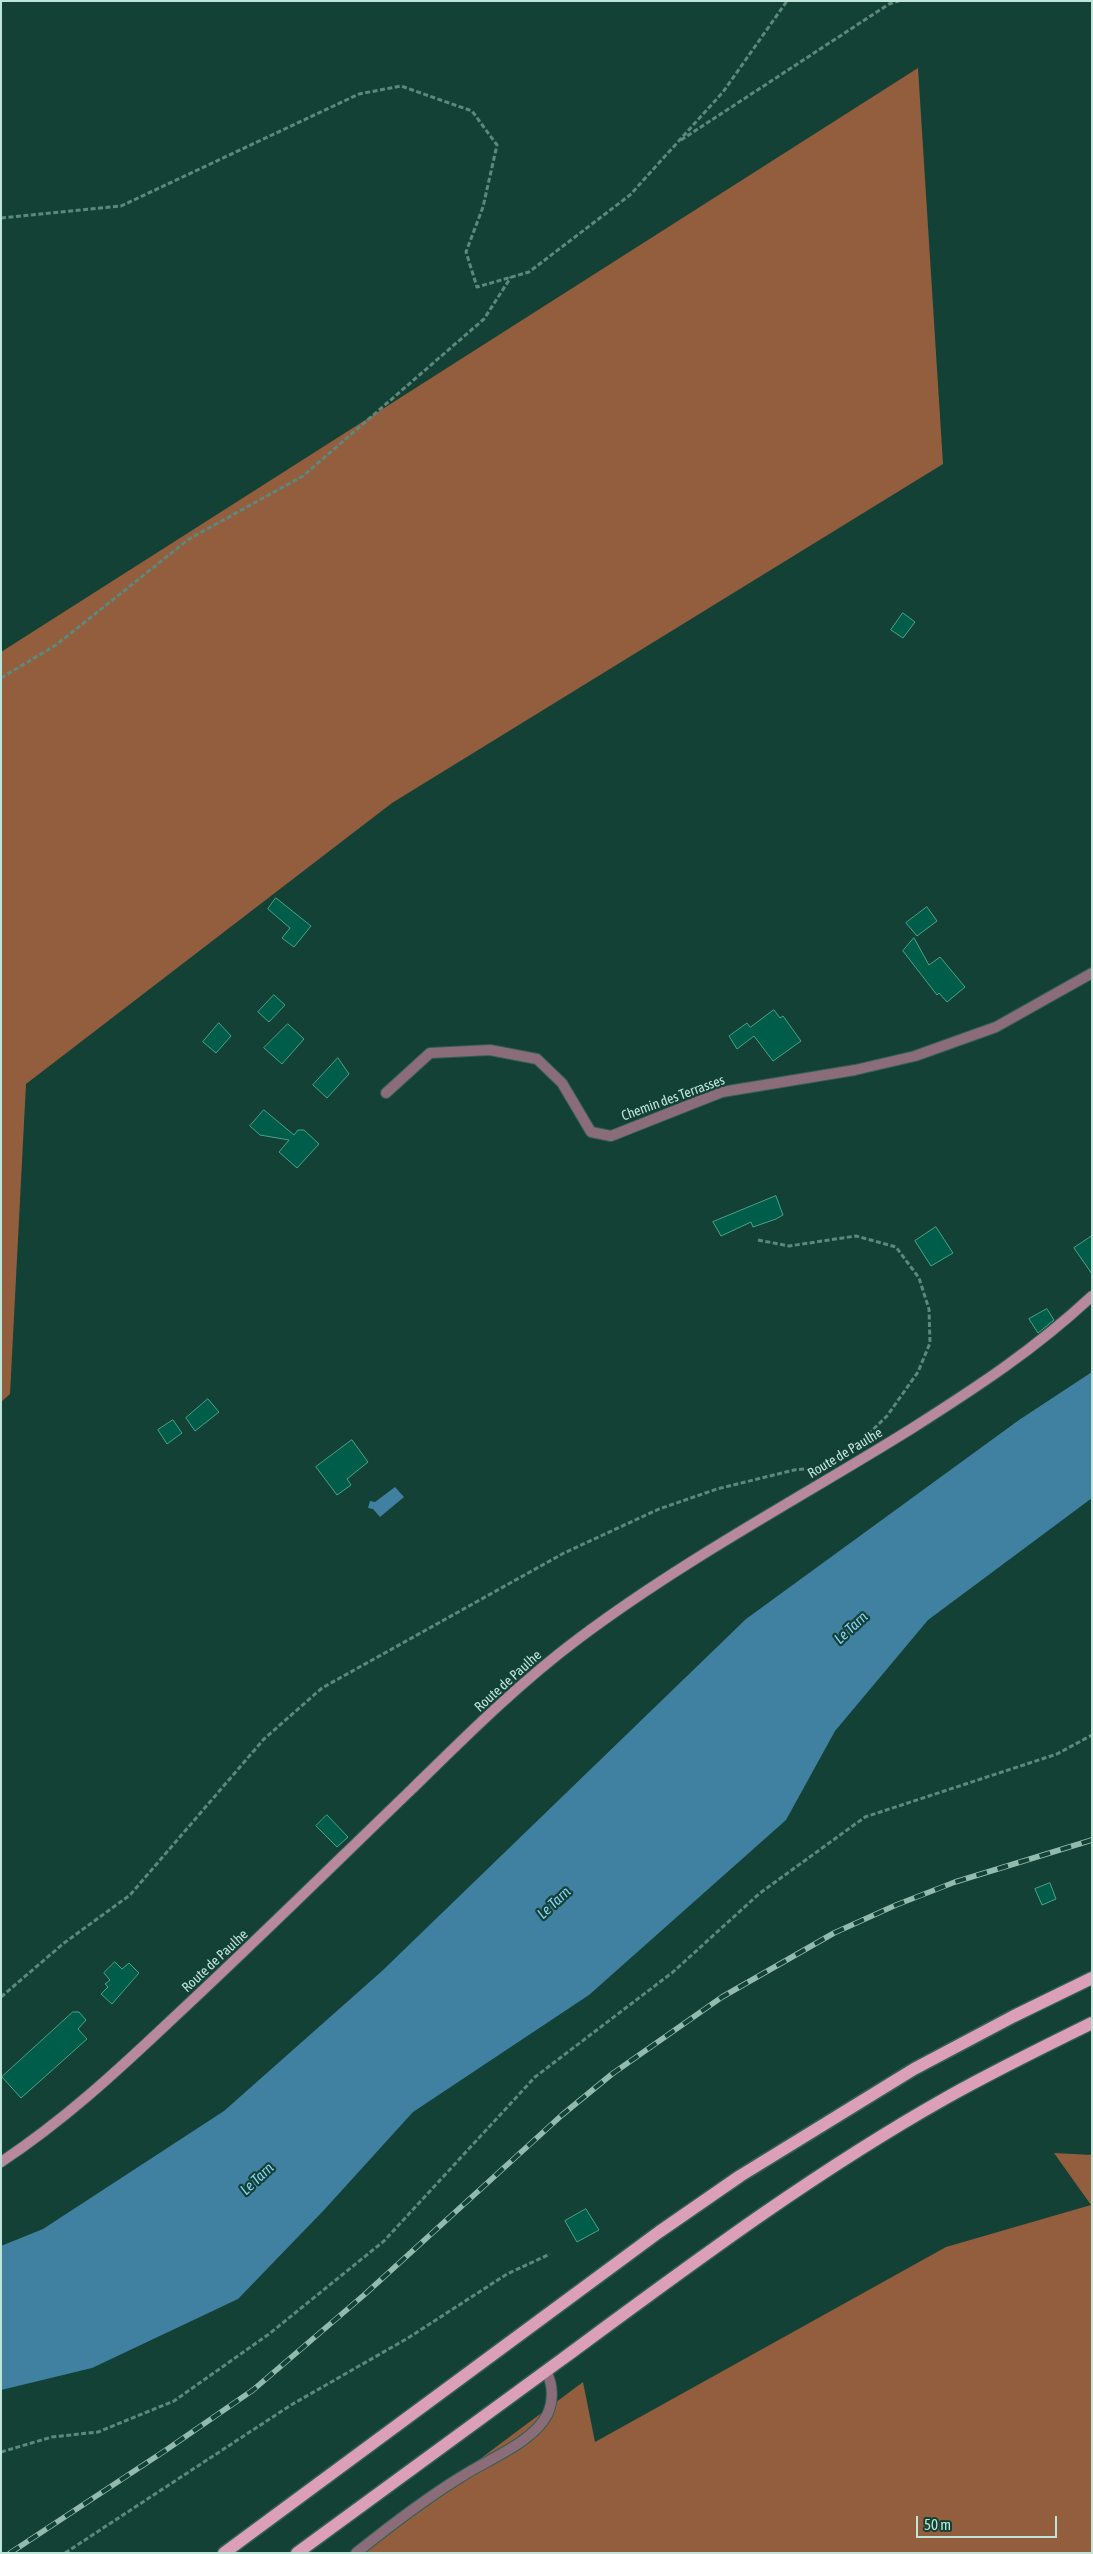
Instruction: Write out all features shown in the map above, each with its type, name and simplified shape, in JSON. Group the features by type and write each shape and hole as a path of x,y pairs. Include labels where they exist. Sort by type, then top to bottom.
{"main road":[{"path":"224,2553 659,2232 740,2176 914,2069 1014,2016 1092,1978"},
{"path":"297,2553 692,2264 855,2153 945,2098 1092,2023"}],"street":[{"name":"Chemin des Terrasses","path":"386,1093 430,1053 490,1050 537,1059 562,1083 590,1132 611,1136 722,1092 855,1070 915,1056 996,1027 1092,973"},
{"name":"Route de Paulhe","path":"1,2162 36,2139 106,2081 250,1946 505,1700 577,1639 646,1591 735,1534 994,1376 1034,1346 1092,1296"},
{"path":"356,2553 405,2514 465,2474 514,2446 534,2430 547,2415 551,2399 551,2380 546,2371"}],"path":[{"path":"1,218 122,206 359,94 401,86 472,111 497,145 483,207 466,252 477,287 529,272 630,195 723,92 787,1"},
{"path":"676,143 880,10 900,1"},
{"path":"1,678 56,645 189,539 303,476 484,319 511,277"},
{"path":"758,1240 789,1246 856,1236 896,1247 919,1278 929,1309 930,1343 918,1372 887,1416 853,1448"},
{"path":"1,1997 64,1943 130,1895 264,1739 322,1688 564,1553 659,1509 717,1489 794,1470 824,1468"},
{"path":"1,2452 52,2437 98,2432 174,2400 269,2334 384,2241 535,2077 673,1972 760,1894 865,1817 1057,1754 1092,1735"},
{"path":"65,2553 291,2404 408,2338 508,2274 550,2254"}],"shaded area":[{"path":"918,68 943,464 392,803 26,1084 10,1394 1,1402 1,652"},
{"path":"1054,2153 1092,2155 1092,2553 354,2553 583,2382 595,2442 946,2247 1091,2205"}],"water":[{"name":"Le Tarn","path":"1092,1372 1092,1498 928,1620 835,1731 786,1820 589,1995 413,2112 324,2210 238,2299 92,2368 1,2390 1,2246 43,2229 224,2111 382,1971 746,1619 1019,1420"},
{"path":"395,1487 404,1497 380,1517 373,1509 368,1508 370,1501 375,1502"}],"building":[{"path":"903,613 915,622 903,638 891,630"},
{"path":"276,898 311,926 294,947 282,938 290,928 268,909"},
{"path":"927,907 937,921 917,936 906,923"},
{"path":"914,938 929,965 940,957 965,987 947,1002 939,993 937,995 903,951"},
{"path":"274,995 285,1005 269,1022 258,1012"},
{"path":"774,1010 780,1018 783,1016 801,1041 773,1061 754,1036 737,1049 729,1036 747,1023 750,1027"},
{"path":"219,1023 231,1036 216,1053 203,1042"},
{"path":"288,1024 304,1039 282,1064 264,1048"},
{"path":"338,1058 349,1074 327,1098 313,1085"},
{"path":"264,1110 294,1135 298,1130 304,1130 319,1144 297,1168 279,1152 289,1140 260,1135 250,1126"},
{"path":"776,1196 783,1215 776,1219 753,1227 751,1222 721,1236 713,1222"},
{"path":"936,1227 953,1253 931,1266 915,1241"},
{"path":"1092,1236 1092,1274 1074,1248"},
{"path":"1047,1309 1054,1320 1038,1333 1029,1319"},
{"path":"208,1399 219,1412 195,1431 186,1418"},
{"path":"173,1420 182,1433 167,1444 158,1430"},
{"path":"352,1440 368,1462 347,1479 351,1485 337,1495 316,1467"},
{"path":"327,1815 348,1837 337,1847 316,1826"},
{"path":"1050,1883 1056,1899 1042,1905 1035,1889"},
{"path":"115,1962 122,1969 129,1963 139,1973 112,2004 101,1994 108,1987 105,1984 110,1980 104,1973"},
{"path":"73,2012 79,2012 86,2020 78,2029 87,2039 21,2098 2,2077"},
{"path":"586,2209 599,2230 577,2242 565,2221"}],"railway":[{"path":"10,2553 253,2390 364,2295 562,2115 612,2074 722,1997 834,1933 896,1905 955,1882 1092,1840"}]}
